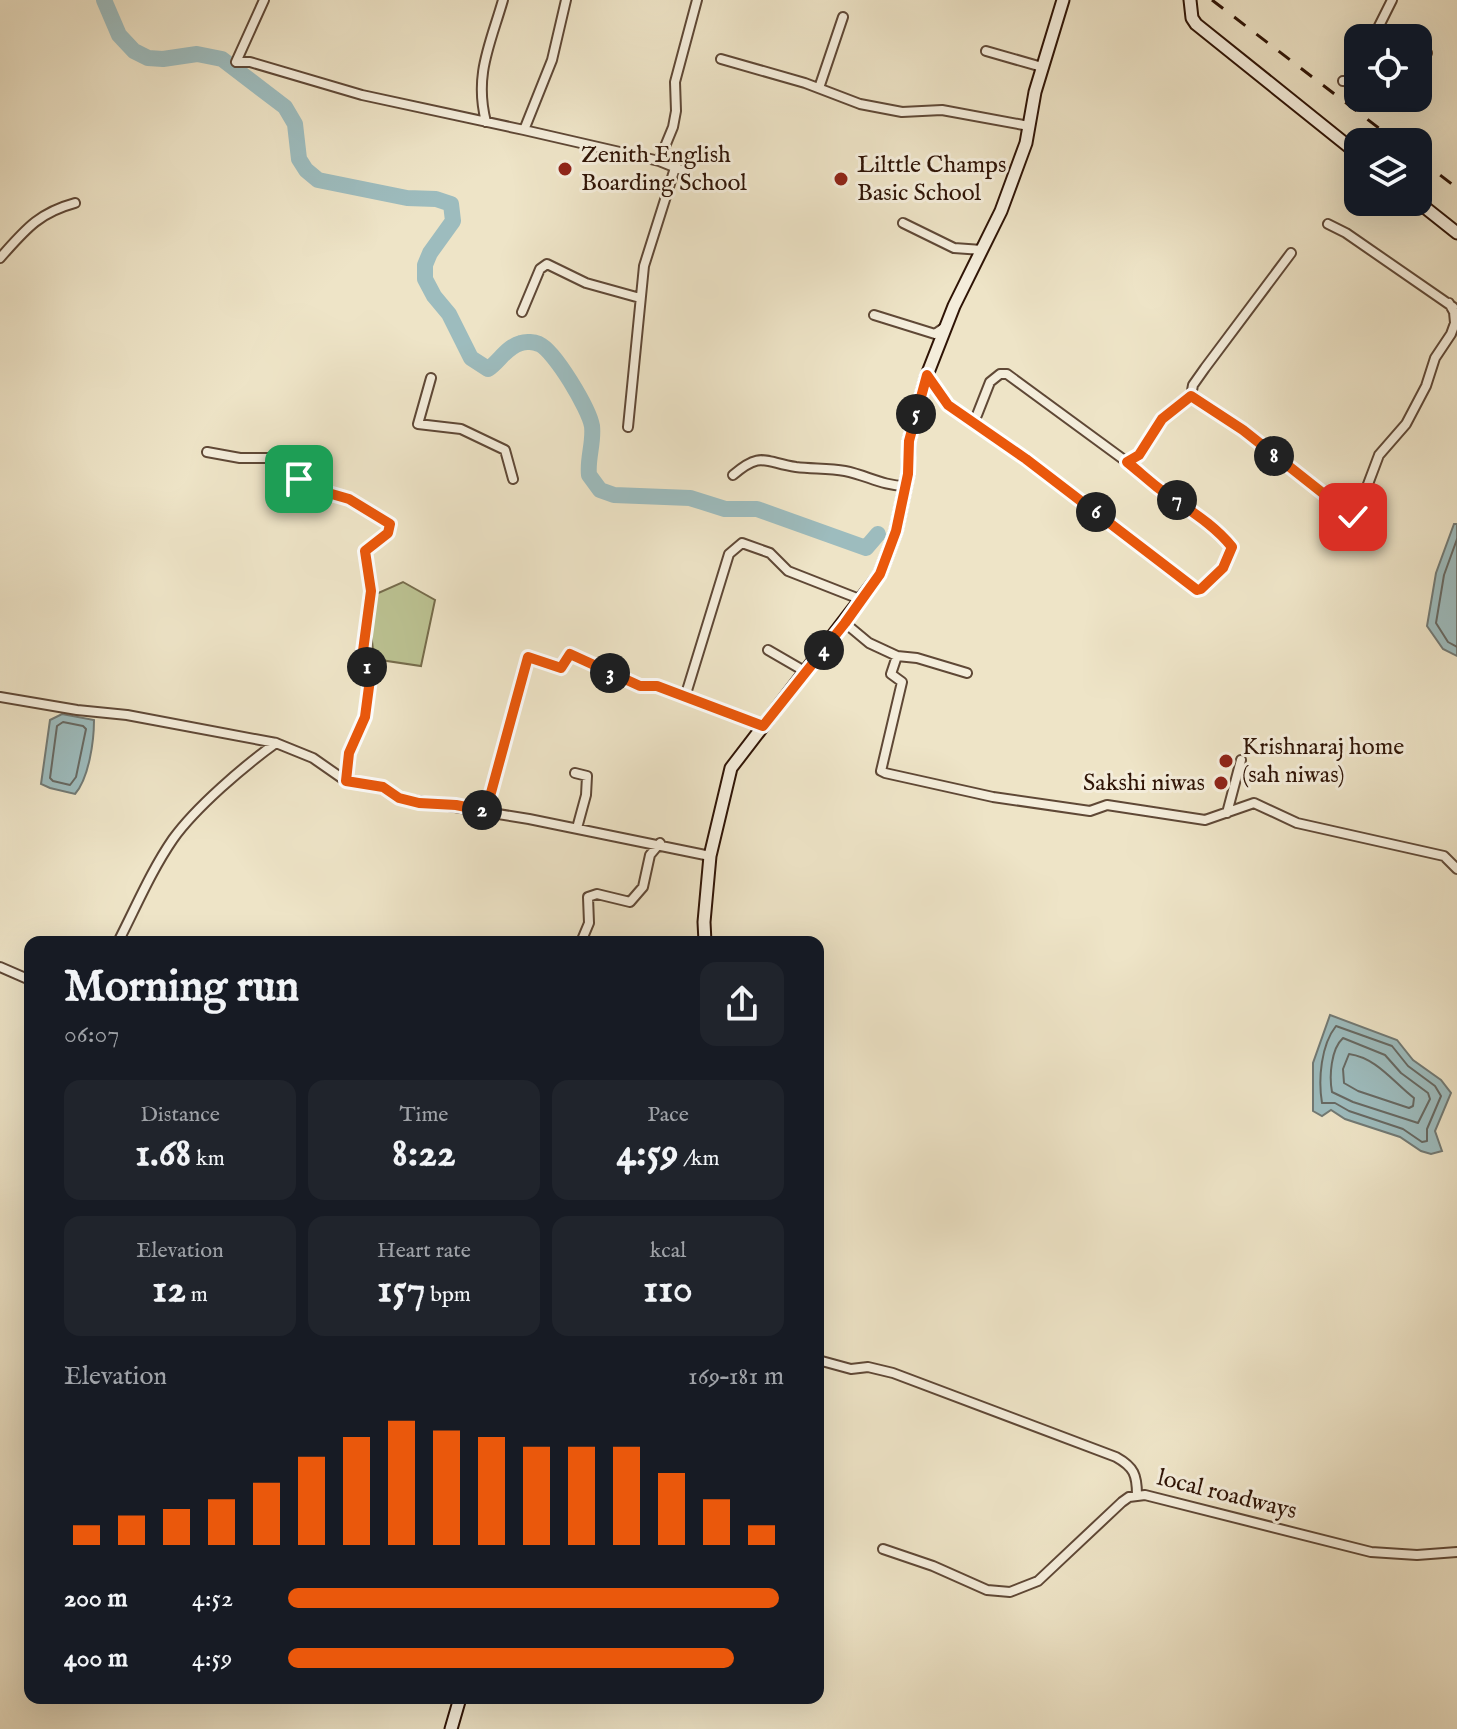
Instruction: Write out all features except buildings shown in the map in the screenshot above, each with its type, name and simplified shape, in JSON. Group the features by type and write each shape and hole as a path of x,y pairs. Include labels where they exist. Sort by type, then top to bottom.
{"main road":[{"path":"705,936 710,856 731,768 880,574 896,531 908,474 909,441 927,375 946,327 1001,211 1026,143 1042,67 1063,0"},
{"path":"1190,0 1192,18 1196,24 1344,143"},
{"path":"1432,213 1457,233"},
{"path":"451,1729 458,1704"}],"street":[{"path":"264,0 236,62 250,62 362,95 659,161 680,170 644,266 628,427"},
{"path":"486,122 480,89 482,72 503,0"},
{"path":"524,130 552,60 566,0"},
{"path":"659,161 673,127 675,82 697,0"},
{"path":"1380,24 1392,0"},
{"path":"819,88 843,17"},
{"path":"986,51 1042,67"},
{"path":"721,59 819,88 860,104 902,112 942,110 1029,126"},
{"path":"0,258 30,223 43,214 75,203"},
{"path":"903,223 954,248 982,250"},
{"path":"1328,224 1457,310"},
{"path":"1127,462 1139,455 1162,419 1191,396 1193,385 1291,253"},
{"path":"522,312 540,269 547,264 586,283 640,298"},
{"path":"1191,396 1243,430 1353,517 1356,516 1379,455 1406,424 1426,386 1435,358 1451,334 1455,323 1449,303"},
{"path":"874,315 935,334 946,327"},
{"path":"927,375 948,405 1026,459 1197,590 1223,568 1232,547 1222,534 1014,376 1000,374 990,382 977,415"},
{"path":"431,378 418,424 461,429 505,450 513,479"},
{"path":"207,452 240,458 279,458 289,464 299,479 311,488 349,499 390,524 388,533 365,551 371,591 363,651 370,679 365,717 349,753 346,781"},
{"path":"733,475 749,461 768,460 795,467 850,472 889,486 905,486"},
{"path":"685,697 729,554 742,543 770,553 788,571 862,600"},
{"path":"845,623 869,643 897,656 917,658 967,673"},
{"path":"768,650 806,672"},
{"path":"486,811 528,657 561,668 570,654 640,686 657,686 763,726"},
{"path":"897,656 891,674 902,682 881,771 993,797 1090,811 1107,805 1205,820 1254,803 1297,823 1444,856 1457,869"},
{"path":"0,697 127,715 276,743 313,758 346,781 383,787 399,798 419,803 456,805 660,843 710,856"},
{"path":"121,936 158,863 176,836 248,762 276,743"},
{"path":"1227,813 1241,760"},
{"path":"575,773 587,776 586,795 577,828"},
{"path":"584,936 589,923 588,897 597,894 630,902 643,887 650,855 660,843"},
{"path":"0,967 24,977"},
{"path":"824,1362 851,1369 868,1367 893,1373 1116,1457 1131,1466 1137,1476 1137,1495"},
{"name":"local roadways","path":"883,1549 942,1569 987,1590 1010,1592 1038,1581 1122,1502 1137,1495 1169,1500 1371,1552 1417,1555 1457,1552"}],"green space":[{"path":"403,582 435,600 421,666 374,659 369,614 376,594"}],"water":[{"path":"1454,524 1457,524 1457,656 1443,649 1427,626 1436,573"},
{"path":"62,714 94,720 87,769 75,794 41,784 50,720"},
{"path":"1330,1015 1397,1040 1413,1060 1441,1080 1451,1093 1435,1131 1442,1151 1431,1154 1421,1151 1400,1137 1345,1119 1331,1110 1322,1116 1313,1111 1313,1063"}],"waterway":[{"path":"104,0 119,35 134,51 148,58 197,54 222,59 285,107 295,124 299,159 318,180 451,204 453,221 430,253 425,265 425,279 449,314 471,358 488,369 511,348 523,342 539,344 554,357 590,418 589,475 600,490 614,495 690,498 725,509 757,509 866,548 878,534"}],"railway":[{"path":"1212,0 1379,128"},
{"path":"1432,169 1457,188"}],"place":[{"name":"Zenith English Boarding School","path":"565,169"},
{"name":"Lilttle Champs Basic School","path":"841,179"},
{"name":"Krishnaraj home (sah niwas)","path":"1226,761"},
{"name":"Sakshi niwas","path":"1221,783"}],"route":[{"path":"299,479 311,488 349,499 390,524 388,533 365,551 371,591 363,651 370,679 365,717 349,753 346,781 383,787 399,798 419,803 456,805 486,811 528,657 561,668 570,654 640,686 657,686 763,726 880,574 896,531 908,474 909,441 927,375 948,405 1026,459 1197,590 1223,568 1232,547 1198,514 1158,488 1127,462 1139,455 1162,419 1174,411 1183,399 1191,396 1224,416 1312,488 1353,517"}]}
